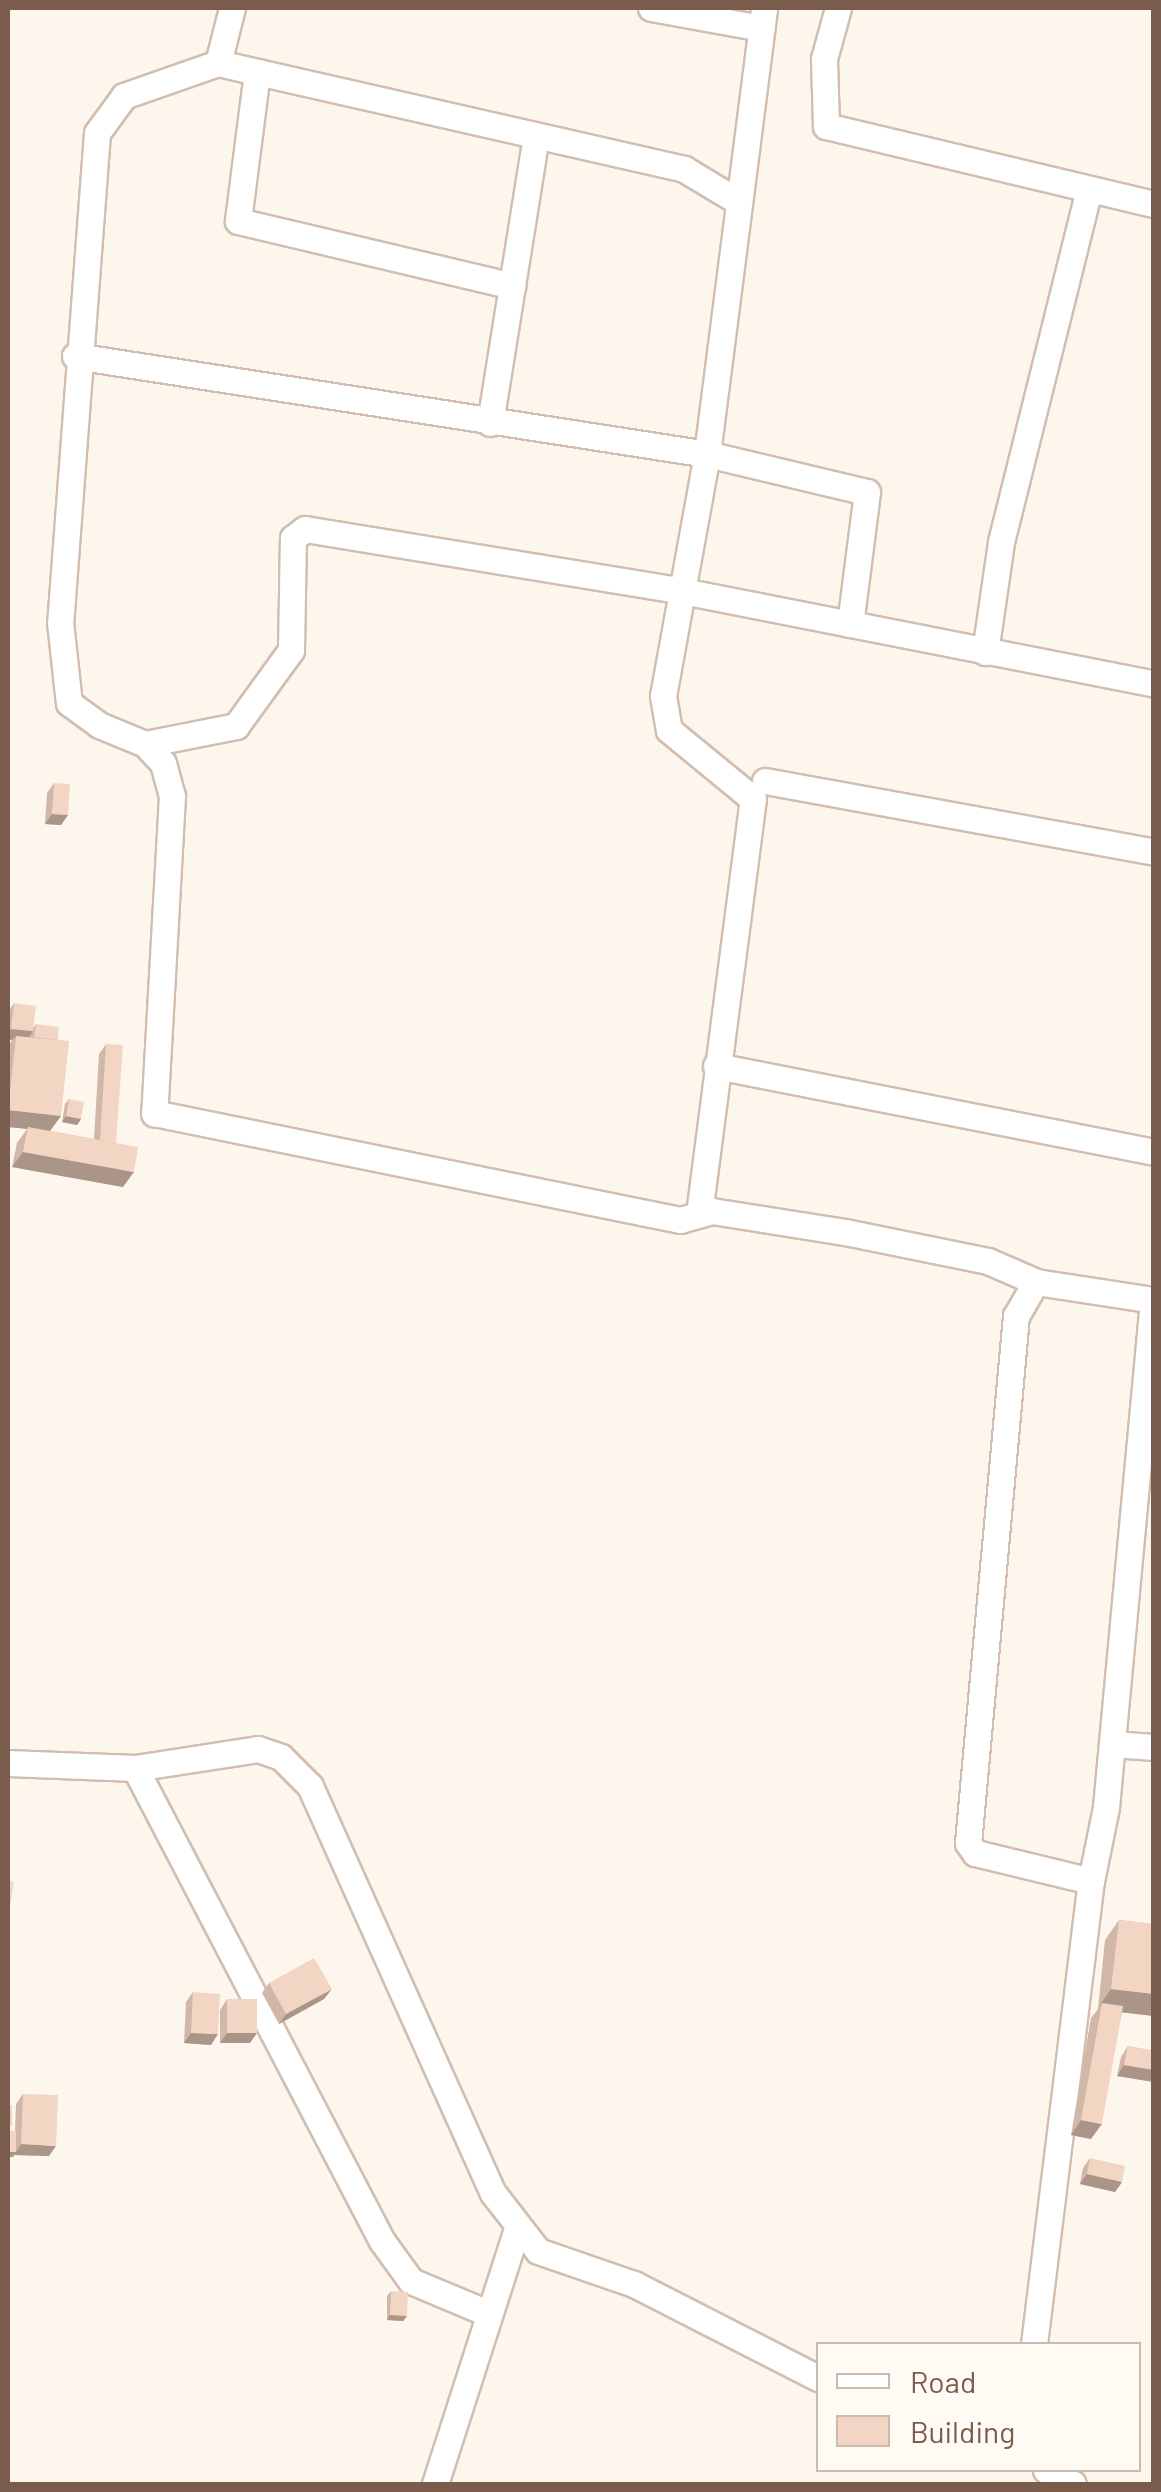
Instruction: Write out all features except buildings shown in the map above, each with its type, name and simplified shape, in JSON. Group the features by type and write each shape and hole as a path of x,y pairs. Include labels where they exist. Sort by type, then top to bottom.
{"street":[{"path":"218,63 232,8"},
{"path":"652,8 762,18 706,454 677,590 663,696 669,730 754,799 716,1066 700,1214"},
{"path":"838,8 824,59 826,126 1154,204"},
{"path":"739,202 684,169 218,63 124,96 97,133 75,356 62,669 68,703 145,744 163,762 172,796 154,1113 680,1220 700,1214 970,1257 1036,1282 1153,1300 1112,1744 1091,1881 1034,2342"},
{"path":"257,72 238,222 512,286"},
{"path":"490,424 536,136"},
{"path":"985,652 1001,542 1089,190"},
{"path":"75,356 490,424 706,454 867,492 850,624"},
{"path":"145,744 236,726 269,691 291,650 293,538 305,530 677,590 1154,684"},
{"path":"766,781 1154,852"},
{"path":"716,1066 1154,1152"},
{"path":"1036,1282 1016,1316 968,1843 976,1853 1091,1881"},
{"path":"1112,1744 1154,1747"},
{"path":"8,1763 136,1768 258,1749 310,1786 422,2050 518,2226 538,2251 634,2284 816,2377"},
{"path":"136,1768 382,2241 412,2282 485,2312"},
{"path":"435,2484 485,2312 518,2226"},
{"path":"1050,2472 1073,2484"}]}
